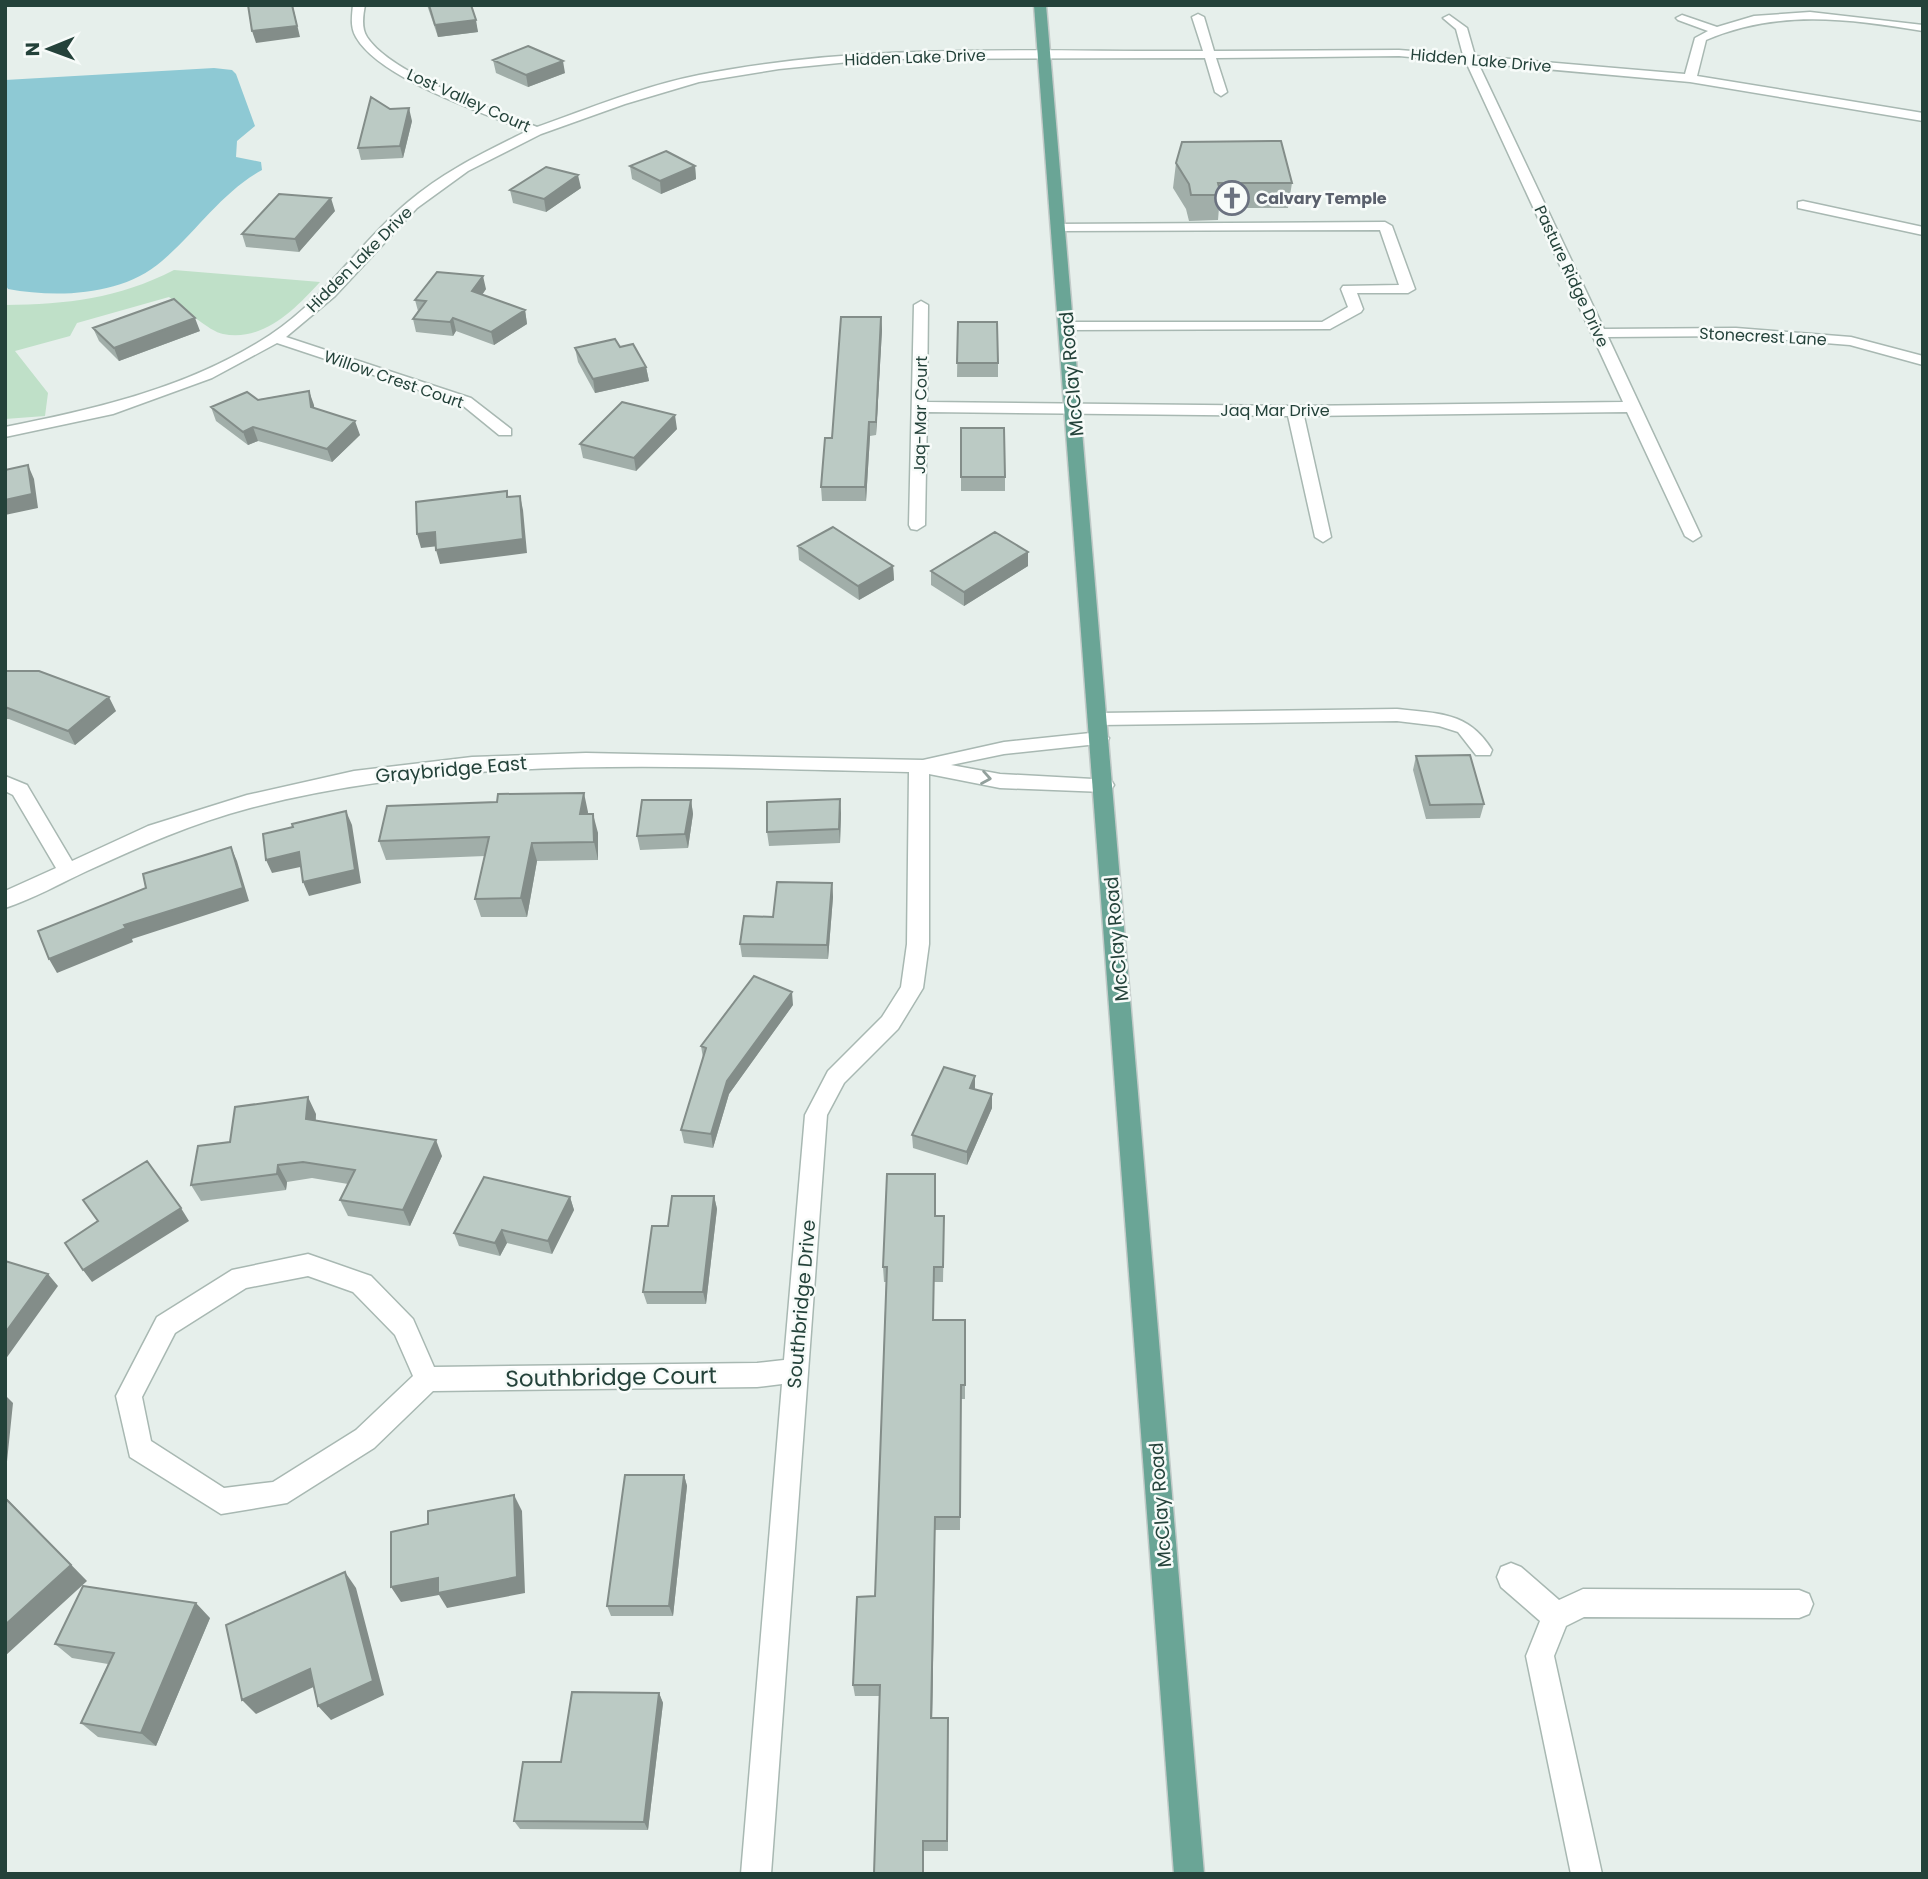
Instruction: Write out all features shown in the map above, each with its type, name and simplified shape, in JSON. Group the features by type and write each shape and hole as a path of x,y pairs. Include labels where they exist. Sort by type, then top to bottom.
{"main road":[{"name":"McClay Road","path":"1040,5 1189,1874"}],"street":[{"name":"Lost Valley Court","path":"359,5 356,23 364,41 388,61 419,79 537,131"},
{"path":"1198,17 1221,92"},
{"name":"Pasture Ridge Drive","path":"1449,18 1461,28 1470,58 1600,333 1630,407 1693,536"},
{"path":"1682,18 1716,30"},
{"path":"1690,78 1701,38 1753,18 1876,20 1923,27"},
{"name":"Hidden Lake Drive","path":"5,432 104,412 207,375 276,338 330,293 412,205 463,168 537,131 619,102 698,79 779,65 879,56 1399,53 1690,78 1923,117"},
{"path":"1803,205 1923,231"},
{"path":"1059,227 1385,226 1408,289 1348,289 1356,309 1325,326 1067,326"},
{"name":"Jaq-Mar Court","path":"917,525 921,407 920,305"},
{"name":"Stonecrest Lane","path":"1600,333 1736,332 1851,341 1923,361"},
{"name":"Willow Crest Court","path":"276,338 466,401 505,432"},
{"name":"Jaq Mar Drive","path":"921,407 1295,411 1630,407"},
{"path":"1295,411 1323,537"},
{"name":"Graybridge East","path":"919,766 1099,729 1396,715 1440,720 1465,728 1483,750"},
{"name":"Graybridge East","path":"5,900 67,869 155,831 247,802 354,778 472,764 586,760 919,766 1000,780 1104,785"},
{"name":"Southbridge Drive","path":"756,1874 816,1115 836,1077 890,1023 912,988 918,944 919,766"},
{"path":"5,783 20,790 67,869"},
{"path":"308,1265 362,1284 404,1327 427,1380 365,1439 277,1494 221,1501 139,1448 129,1396 166,1325 241,1278 308,1265"},
{"name":"Southbridge Court","path":"427,1380 757,1375 796,1370"},
{"path":"1511,1577 1556,1616"},
{"path":"1587,1874 1540,1656 1556,1616 1583,1603 1800,1604"}],"green space":[{"path":"174,270 320,282 278,321 252,333 238,335 217,332 169,297 77,323 70,336 15,351 48,393 45,416 5,419 5,305 71,301 112,294"}],"water":[{"path":"214,68 232,70 236,74 255,126 237,141 236,157 261,162 262,170 234,189 175,249 146,273 109,288 88,292 47,293 8,289 5,284 5,80"}],"building":[{"path":"248,5 292,5 297,26 252,31"},
{"path":"429,5 471,5 476,20 435,25"},
{"path":"528,46 563,61 526,75 493,60"},
{"path":"371,97 390,109 409,108 400,146 358,148"},
{"path":"1281,141 1292,183 1218,183 1221,195 1191,195 1189,184 1176,163 1182,142"},
{"path":"666,151 695,166 660,181 630,166"},
{"path":"546,167 578,175 544,199 510,190"},
{"path":"279,194 331,198 295,239 242,234"},
{"path":"437,272 483,276 472,291 525,310 491,332 453,318 450,322 413,319 426,301 415,300"},
{"path":"174,299 195,318 114,348 93,328"},
{"path":"841,317 881,317 876,422 869,422 865,487 821,487 825,438 832,438"},
{"path":"958,322 997,322 998,363 957,363"},
{"path":"615,339 620,347 633,344 646,367 593,379 575,348"},
{"path":"309,391 311,407 355,421 327,449 253,427 243,432 211,407 247,392 258,400"},
{"path":"622,402 675,415 634,458 580,444"},
{"path":"961,428 1004,428 1005,477 961,477"},
{"path":"28,465 32,494 5,500 5,470"},
{"path":"507,491 507,497 520,496 523,539 436,550 435,532 417,534 416,502"},
{"path":"833,527 893,566 858,586 798,546"},
{"path":"995,532 1028,552 964,592 931,571"},
{"path":"5,671 39,671 109,697 68,731 5,707"},
{"path":"1470,755 1484,804 1430,805 1416,756"},
{"path":"584,793 580,814 593,814 594,842 532,843 521,898 475,899 489,837 379,841 387,806 497,802 498,794"},
{"path":"840,799 839,829 767,832 767,802"},
{"path":"642,800 691,800 685,834 637,836"},
{"path":"346,811 355,870 303,882 299,852 266,860 263,834"},
{"path":"231,847 243,888 124,925 126,928 49,959 38,931 146,888 143,874"},
{"path":"777,882 832,883 827,945 740,944 744,916 773,917"},
{"path":"754,976 792,992 727,1081 711,1134 681,1130 706,1048 701,1046"},
{"path":"944,1067 975,1076 970,1088 992,1094 967,1152 912,1135"},
{"path":"308,1097 306,1119 436,1140 403,1210 340,1200 355,1170 303,1162 278,1165 277,1174 191,1185 198,1146 230,1142 235,1107"},
{"path":"147,1161 181,1208 83,1270 65,1243 98,1221 83,1200"},
{"path":"887,1174 935,1174 935,1216 944,1216 943,1267 934,1267 933,1320 965,1320 965,1385 961,1385 960,1517 935,1517 931,1718 948,1718 947,1841 923,1841 923,1874 874,1874 880,1685 853,1685 857,1597 875,1596 887,1267 883,1267"},
{"path":"484,1177 570,1197 548,1241 502,1230 495,1243 454,1233"},
{"path":"672,1196 714,1196 703,1292 643,1292 652,1226 668,1226"},
{"path":"5,1261 48,1274 5,1333"},
{"path":"625,1475 684,1475 669,1606 607,1606"},
{"path":"514,1495 517,1577 438,1593 438,1578 391,1587 391,1532 428,1524 428,1511"},
{"path":"7,1500 71,1565 5,1625 5,1501"},
{"path":"345,1572 373,1681 318,1706 310,1669 242,1700 226,1625"},
{"path":"83,1586 196,1603 141,1733 81,1723 114,1653 55,1644"},
{"path":"572,1692 659,1693 644,1822 514,1821 523,1762 561,1762"}],"place":[{"name":"Calvary Temple","path":"1232,198"}]}
